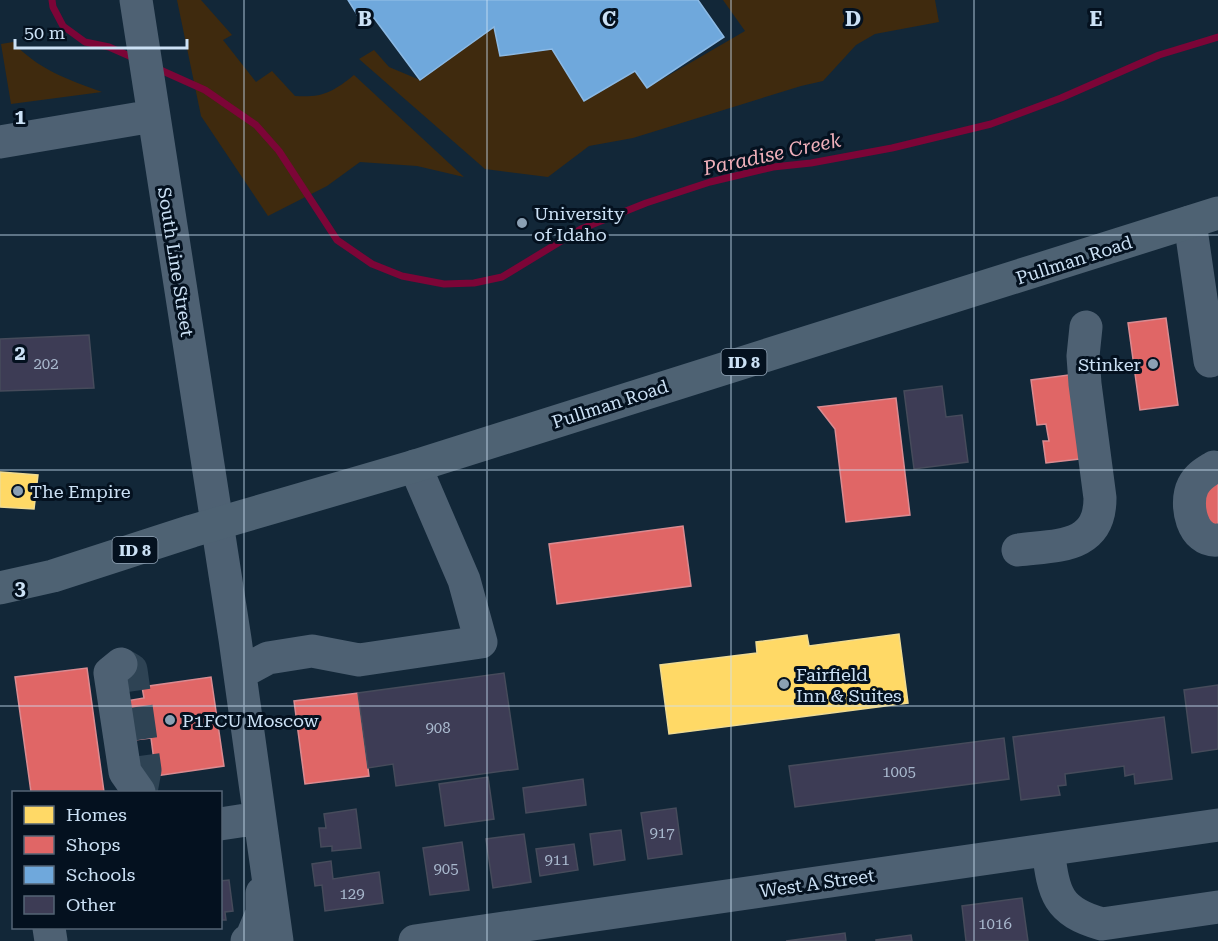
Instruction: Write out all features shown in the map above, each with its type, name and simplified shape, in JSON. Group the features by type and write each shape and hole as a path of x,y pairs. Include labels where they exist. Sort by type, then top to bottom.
{"main road":[{"name":"Pullman Road","path":"0,588 53,576 217,524 416,466 1204,218"}],"street":[{"name":"South Line Street","path":"138,13 240,673 260,828"},
{"path":"0,142 151,106"},
{"path":"1204,218 1210,361"},
{"path":"1018,550 1071,543 1092,530 1098,519 1100,498 1083,356 1086,327"},
{"path":"240,673 268,658 312,651 358,660 481,642 464,580 416,466"},
{"path":"1214,467 1200,476 1190,492 1192,521 1198,535 1210,541 1218,540"},
{"path":"121,664 110,673 125,772 138,791"},
{"path":"222,824 260,828"},
{"name":"West A Street","path":"415,941 1218,825"},
{"path":"247,941 251,939 262,913 260,828"},
{"path":"260,828 277,941"},
{"path":"1048,850 1057,895 1068,908 1083,919 1102,924 1218,907"}],"shaded area":[{"path":"177,0 201,0 232,35 223,40 256,82 272,71 295,96 313,96 333,90 354,75 464,177 417,166 360,162 327,186 268,216 201,116"},
{"path":"723,0 935,0 939,22 875,34 856,45 823,81 633,138 589,146 548,177 485,169 359,59 374,50 389,67 420,80 494,27 501,56 552,49 584,101 635,71 647,88 745,31"},
{"path":"13,42 43,67 102,92 11,104 1,44"}],"building: Homes":[{"name":"The Empire","path":"0,472 38,475 34,509 0,507"},
{"name":"Fairfield Inn & Suites","path":"899,634 908,703 669,734 660,665 757,653 756,642 807,635 809,646"}],"building: Shops":[{"name":"Stinker","path":"1166,318 1178,405 1140,410 1128,323"},
{"path":"1076,374 1088,458 1046,463 1043,441 1049,441 1046,424 1037,425 1031,380"},
{"path":"896,398 910,515 846,522 835,429 818,407"},
{"path":"1218,479 1218,526 1207,528 1200,482"},
{"path":"683,526 691,586 557,604 549,544"},
{"path":"87,668 104,791 31,791 15,677"},
{"name":"P1FCU Moscow","path":"211,677 224,766 156,776 151,738 126,741 120,702 144,698 142,687"},
{"path":"358,693 369,776 305,784 294,701"}],"building: Schools":[{"path":"348,0 698,0 724,37 647,88 635,71 584,101 552,49 500,56 494,27 420,80 374,18 363,24"}],"building: Other":[{"path":"89,335 94,388 0,391 0,339"},
{"path":"942,386 946,417 962,415 968,462 914,469 904,391"},
{"path":"504,673 518,769 396,786 393,764 368,768 358,693"},
{"path":"1218,685 1218,749 1192,753 1184,690"},
{"path":"1164,717 1172,779 1135,784 1134,774 1125,776 1124,766 1065,774 1066,785 1058,786 1060,795 1021,800 1013,737"},
{"path":"1004,738 1009,779 795,807 789,766"},
{"path":"488,777 494,819 445,826 439,784"},
{"path":"583,779 586,805 526,813 523,788"},
{"path":"676,808 682,854 648,859 641,813"},
{"path":"356,809 361,848 332,851 332,846 321,847 319,828 326,828 324,814"},
{"path":"621,830 625,860 594,865 590,834"},
{"path":"524,834 531,882 493,888 486,839"},
{"path":"462,842 469,890 430,895 423,848"},
{"path":"574,844 578,870 540,876 536,849"},
{"path":"331,861 333,879 379,872 383,903 325,911 322,885 315,886 312,864"},
{"path":"229,880 233,911 225,912 226,920 222,920 222,881"},
{"path":"1022,898 1028,941 966,941 962,906"},
{"path":"845,933 846,941 786,941"},
{"path":"911,935 912,941 876,941 876,940"}],"waterway":[{"name":"Paradise Creek","path":"52,0 53,7 63,26 85,42 109,47 134,58"},
{"name":"Paradise Creek","path":"156,68 205,90 256,125 279,151 337,240 372,264 402,276 444,284 474,283 502,277 581,229 646,203 710,182 773,167 811,163 892,148 991,124 1061,98 1159,55 1218,37"}],"tunnel":[{"path":"121,664 131,670 145,770 141,791"}],"place":[{"name":"University of Idaho","path":"522,223"},
{"name":"Stinker","path":"1153,364"},
{"name":"The Empire","path":"18,491"},
{"name":"Fairfield Inn & Suites","path":"784,684"},
{"name":"P1FCU Moscow","path":"170,720"}]}
